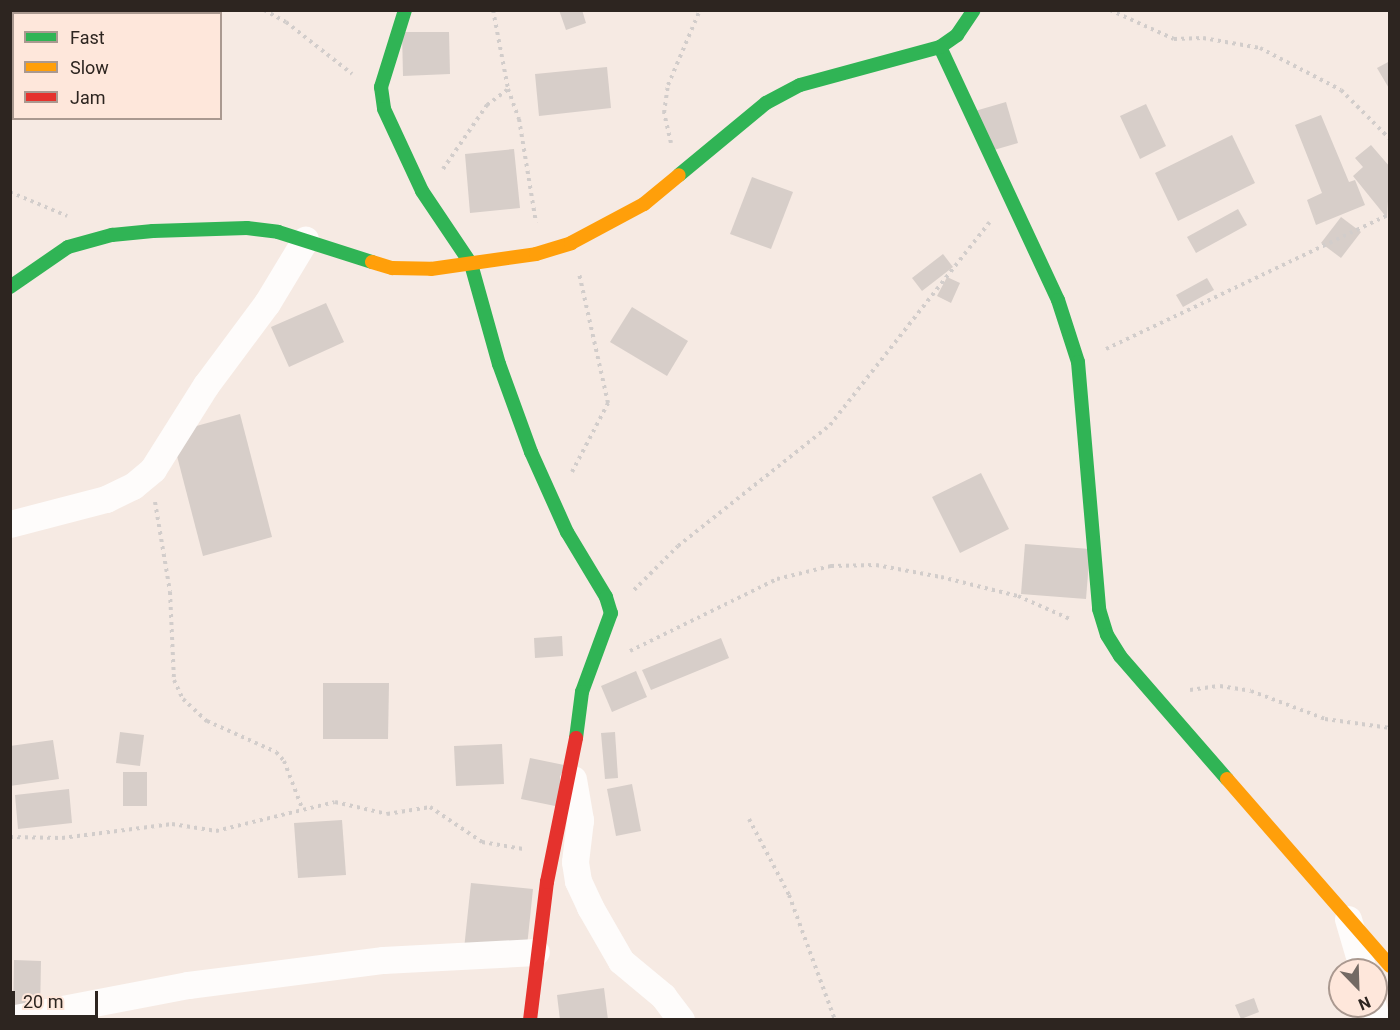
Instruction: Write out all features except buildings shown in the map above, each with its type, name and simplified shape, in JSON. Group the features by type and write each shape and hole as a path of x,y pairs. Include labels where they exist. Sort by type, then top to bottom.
{"street":[{"path":"405,10 380,98 422,191 471,264 499,364 554,504 606,597 611,613 582,692 572,772 553,851 536,952 530,1020"},
{"path":"10,287 68,247 112,235 247,228 305,240 392,268 471,264 537,254 571,243 644,204 766,103 800,85 940,47 957,35 970,13"},
{"path":"940,47 1058,300 1078,362 1099,609 1107,635 1155,695 1389,966"},
{"path":"10,524 106,499 133,486 153,469 206,385 267,303 305,240"},
{"path":"572,772 580,820 575,862 582,889 621,961 663,996 681,1020"},
{"path":"1347,918 1359,958"},
{"path":"10,1020 222,980 382,960 536,952"},
{"path":"1383,1020 1389,1010"}],"path":[{"path":"264,10 329,54 380,98"},
{"path":"493,10 508,89 519,119 538,233 537,254"},
{"path":"673,179 675,162 664,113 668,85 700,10"},
{"path":"1110,10 1174,39 1203,38 1260,48 1341,90 1389,139"},
{"path":"422,191 450,162 488,105 508,89"},
{"path":"10,192 73,219"},
{"path":"611,613 678,546 830,425 1009,198"},
{"path":"1078,362 1389,214"},
{"path":"554,504 609,403 571,243"},
{"path":"153,469 156,523 170,592 174,680 183,699 207,721 276,752 284,761 302,808"},
{"path":"589,671 777,579 831,566 876,565 1017,596 1107,635"},
{"path":"1155,695 1220,686 1251,691 1324,719 1389,728"},
{"path":"10,837 62,838 172,824 216,831 302,808 335,802 387,814 430,807 482,842 553,851"},
{"path":"749,819 789,895 835,1020"}],"traffic: fast":[{"path":"405,10 381,87 384,109 422,191 471,264 499,364 531,452 567,532 606,597 611,613 582,692 576,738"},
{"path":"679,175 766,103 800,85 940,47 957,35 974,10"},
{"path":"940,47 1058,300 1078,362 1099,609 1107,635 1120,656 1227,779"},
{"path":"10,287 68,247 112,235 153,231 247,228 278,232 372,262"}],"traffic: slow":[{"path":"372,262 392,268 431,269 536,254 571,243 644,204 679,175"},
{"path":"1227,779 1390,966"}],"traffic: jam":[{"path":"530,1020 547,882 576,738"}]}
